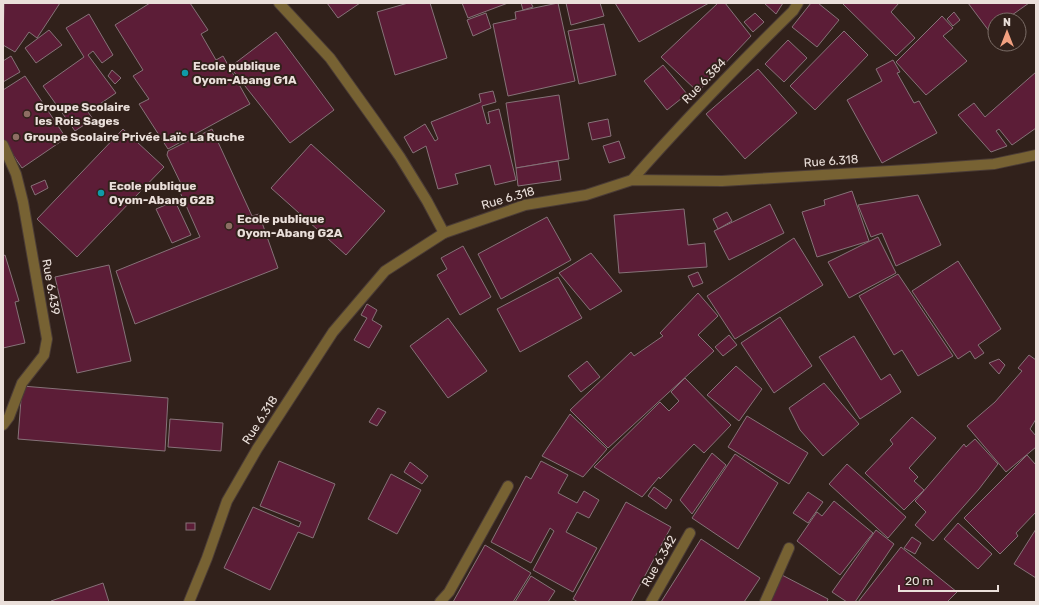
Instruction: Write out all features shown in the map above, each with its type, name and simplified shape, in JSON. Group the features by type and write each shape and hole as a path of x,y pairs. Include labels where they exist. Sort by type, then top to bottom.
{"street":[{"path":"279,3 330,58 375,121 427,201 444,234"},
{"name":"Rue 6.384","path":"632,180 679,127 744,58 793,11 798,3"},
{"name":"Rue 6.439","path":"3,145 16,174 23,202 47,339 44,355 22,383 9,417 3,425"},
{"name":"Rue 6.318","path":"189,602 228,501 256,449 333,332 385,271 444,234 525,205 586,195 632,180 722,181 924,169 994,164 1036,155"},
{"path":"440,602 449,592 508,486"},
{"name":"Rue 6.342","path":"650,602 690,533"},
{"path":"765,602 789,548"}],"building":[{"path":"4,3 60,3 37,38 29,32 15,52 3,45"},
{"name":"Ecole publique Oyom-Abang G1A","path":"150,3 190,3 208,30 201,34 216,60 223,56 250,104 168,149 139,104 149,99 133,76 143,70 115,25"},
{"path":"327,3 360,3 338,18"},
{"path":"408,3 430,3 447,58 395,75 377,12"},
{"path":"462,3 508,3 468,18"},
{"path":"521,3 531,3 533,7 523,10"},
{"path":"558,3 575,81 508,96 493,24 516,19 515,12"},
{"path":"566,3 600,3 604,16 571,25"},
{"path":"615,3 709,3 639,42"},
{"path":"718,3 725,3 751,36 698,92 661,57"},
{"path":"764,3 783,3 776,14"},
{"path":"811,3 818,3 839,20 817,47 792,27"},
{"path":"899,3 891,12 915,38 896,56 843,4"},
{"path":"968,3 1029,3 1016,12 987,12 987,28"},
{"path":"954,12 960,20 953,26 947,19"},
{"path":"486,13 491,28 473,36 467,20"},
{"path":"755,13 764,22 753,32 744,22"},
{"path":"89,14 113,55 102,63 93,51 88,55 116,93 88,112 93,119 75,131 43,86 84,57 66,28"},
{"path":"942,16 953,28 943,36 967,61 926,95 896,62"},
{"path":"604,24 616,75 579,84 568,31"},
{"path":"49,30 62,45 36,63 25,48"},
{"path":"844,31 868,55 815,110 790,86"},
{"path":"276,32 334,110 290,143 230,67"},
{"path":"788,40 807,58 784,82 765,64"},
{"path":"11,56 20,72 3,82 3,61"},
{"path":"893,60 900,72 897,73 914,103 919,101 937,133 882,163 847,100 882,81 876,69"},
{"path":"663,65 687,94 667,110 644,81"},
{"path":"758,69 797,113 745,159 706,114"},
{"path":"112,70 121,78 115,84 108,76"},
{"path":"1036,72 1036,128 1012,145 999,129 996,131 1007,146 991,152 958,115 974,103 985,117"},
{"name":"Groupe Scolaire les Rois Sages","path":"25,76 66,138 22,168 3,140 3,90"},
{"path":"493,91 496,102 482,106 487,124 490,123 488,112 499,109 516,180 495,185 490,165 455,174 458,184 438,189 426,146 413,153 404,137 425,124 435,141 438,139 431,122 481,102 479,94"},
{"path":"559,95 569,159 516,168 506,103"},
{"path":"608,119 611,136 592,140 588,123"},
{"name":"Ecole publique Oyom-Abang G2B","path":"123,129 164,167 77,257 37,219"},
{"name":"Ecole publique Oyom-Abang G2A","path":"212,129 252,216 259,214 278,268 135,324 116,271 200,237 180,192 184,190 167,155 168,151"},
{"path":"619,141 625,158 609,163 603,146"},
{"path":"311,144 385,211 346,255 271,188"},
{"path":"558,161 561,180 518,186 516,168"},
{"path":"45,180 48,188 35,195 31,186"},
{"path":"852,191 869,241 817,257 802,212 825,205 824,200"},
{"path":"918,195 941,245 896,266 882,233 871,237 858,205"},
{"path":"175,201 191,235 172,243 156,209"},
{"path":"770,204 784,233 729,260 714,231"},
{"path":"684,209 688,245 705,243 707,267 619,273 614,215"},
{"path":"727,212 732,221 718,229 713,219"},
{"path":"547,217 571,260 501,299 478,254"},
{"path":"878,237 896,273 849,298 828,262"},
{"path":"794,238 823,285 735,339 707,296"},
{"path":"463,246 491,297 460,315 437,275 447,269 441,258"},
{"path":"591,253 622,291 590,310 559,273"},
{"path":"5,255 19,301 15,302 25,343 3,348 3,256"},
{"path":"958,261 1001,329 978,345 984,353 975,359 970,351 958,359 912,291"},
{"path":"109,265 131,361 77,373 55,277"},
{"path":"698,272 703,283 693,287 688,276"},
{"path":"898,274 953,356 918,376 902,350 894,355 859,296"},
{"path":"558,277 582,318 520,352 497,309"},
{"path":"698,293 718,316 698,335 714,351 608,448 570,410 631,352 634,356 663,336 660,333"},
{"path":"367,304 377,310 372,320 382,326 369,348 354,340 367,318 361,315"},
{"path":"780,317 812,366 774,393 741,343"},
{"path":"448,318 487,371 448,398 410,346"},
{"path":"729,335 737,345 723,356 715,347"},
{"path":"854,336 881,380 890,374 901,392 860,419 819,357"},
{"path":"1029,355 1036,360 1036,419 1030,429 1036,436 1036,447 1006,472 967,426 995,402 1022,371 1018,368"},
{"path":"999,359 1005,365 999,374 989,363"},
{"path":"587,361 600,377 581,392 568,376"},
{"path":"736,366 762,389 739,421 707,395"},
{"path":"685,378 731,425 704,453 694,444 660,479 659,477 642,497 594,467 660,402 669,411 679,401 671,392"},
{"path":"824,383 859,424 823,456 800,430 789,408"},
{"path":"22,386 168,398 165,451 18,439"},
{"path":"378,408 386,412 377,426 369,422"},
{"path":"570,414 607,449 583,477 542,456"},
{"path":"747,416 808,453 789,484 728,447"},
{"path":"912,417 936,438 909,468 918,477 914,481 924,490 904,510 865,473 893,444 890,440"},
{"path":"170,419 223,423 221,451 168,447"},
{"path":"975,439 998,464 979,489 933,541 915,525 926,512 915,501 964,444 966,447"},
{"path":"712,453 726,465 692,514 680,500"},
{"path":"735,454 778,483 738,549 692,518"},
{"path":"1027,455 1036,465 1036,512 1016,533 1018,536 1000,554 964,518"},
{"path":"279,461 335,484 313,538 298,532 270,590 224,568 253,507 299,527 301,522 260,506"},
{"path":"541,461 568,475 558,493 577,503 584,491 599,500 589,518 577,512 566,532 597,548 573,592 533,570 554,531 550,528 531,563 491,542 526,476 531,479"},
{"path":"410,462 428,476 422,484 404,472"},
{"path":"847,464 906,517 888,538 829,484"},
{"path":"391,474 421,490 397,534 368,519"},
{"path":"654,487 672,500 666,509 648,496"},
{"path":"808,492 823,502 808,523 793,513"},
{"path":"834,501 873,533 840,575 797,541 817,512 822,516"},
{"path":"626,502 671,527 631,602 578,602 573,599"},
{"path":"186,523 195,523 195,530 186,530"},
{"path":"958,523 992,554 978,569 944,539"},
{"path":"1036,529 1036,578 1014,564"},
{"path":"876,530 894,544 855,602 847,602 832,592"},
{"path":"912,537 921,543 915,554 904,548"},
{"path":"701,539 760,578 744,602 661,602"},
{"path":"485,545 531,573 513,602 453,602"},
{"path":"901,547 957,592 947,602 858,602"},
{"path":"780,574 828,599 827,602 769,602"},
{"path":"531,576 555,591 548,602 515,602"},
{"path":"103,583 109,602 51,602 51,601"}],"place":[{"name":"Ecole publique Oyom-Abang G1A","path":"185,73"},
{"name":"Groupe Scolaire les Rois Sages","path":"27,114"},
{"name":"Groupe Scolaire Privée Laïc La Ruche","path":"16,137"},
{"name":"Ecole publique Oyom-Abang G2B","path":"101,193"},
{"name":"Ecole publique Oyom-Abang G2A","path":"229,226"}]}
